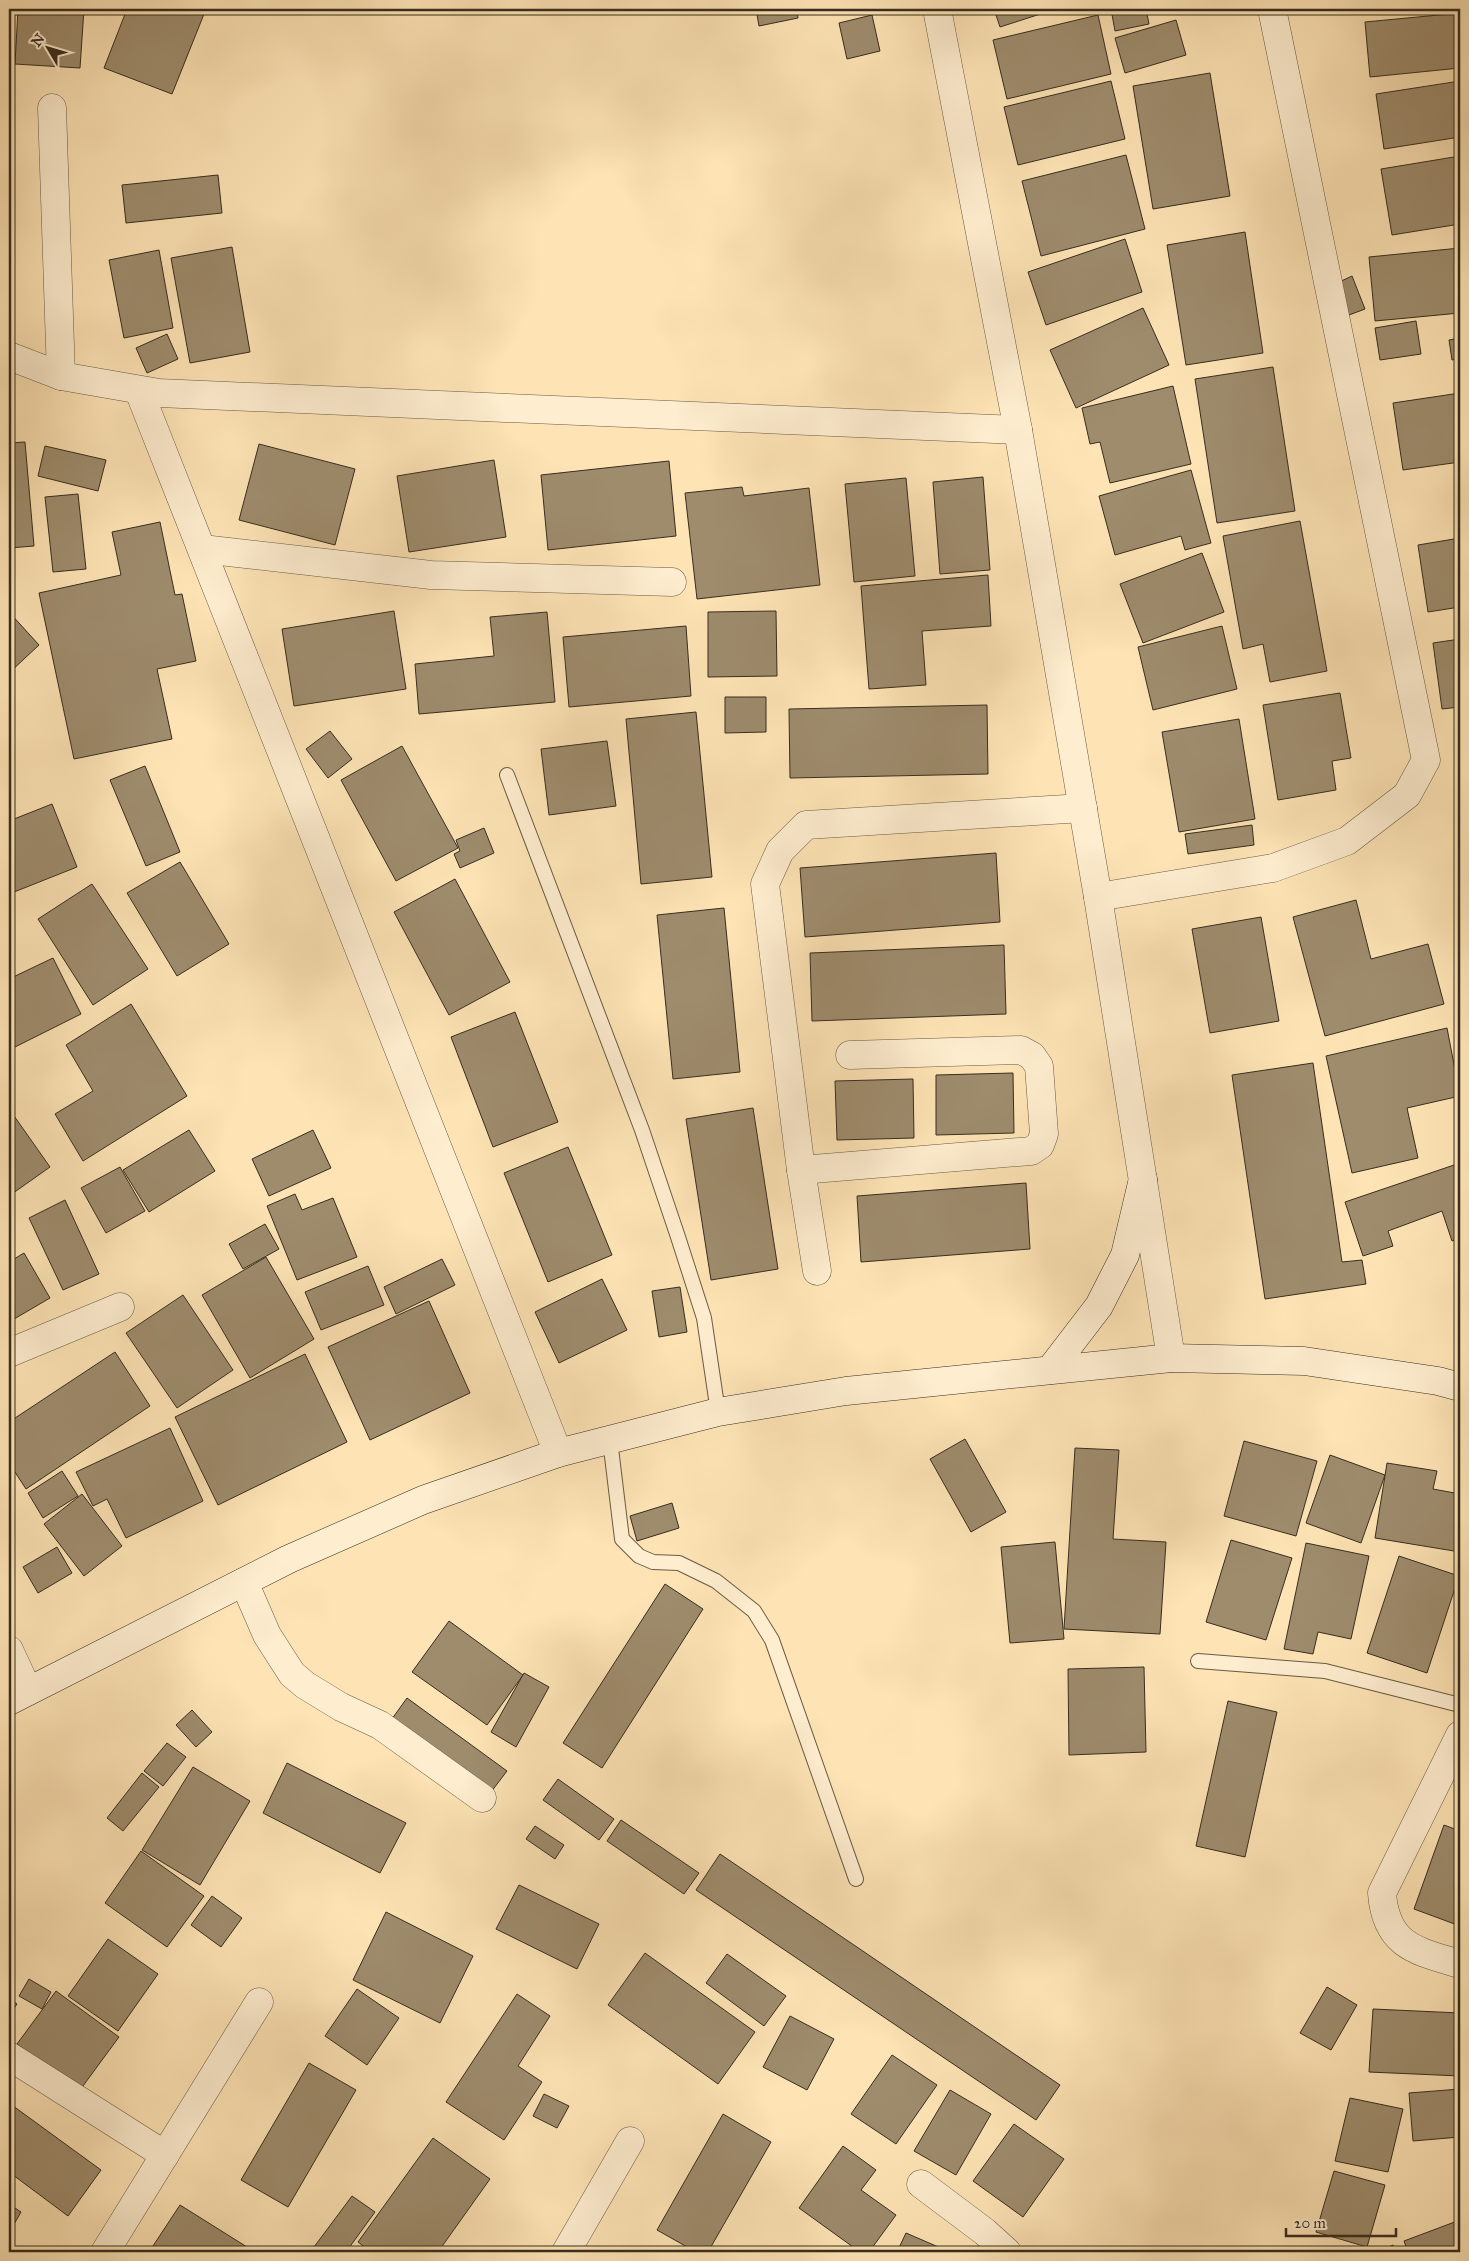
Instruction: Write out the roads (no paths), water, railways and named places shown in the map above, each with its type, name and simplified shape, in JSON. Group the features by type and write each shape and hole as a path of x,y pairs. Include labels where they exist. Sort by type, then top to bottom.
{"street":[{"path":"937,9 1018,430 1098,898 1171,1358"},
{"path":"1098,898 1273,868 1347,841 1407,795 1426,760 1272,9"},
{"path":"52,108 61,376"},
{"path":"9,356 61,376 139,391 1018,430"},
{"path":"139,391 558,1453"},
{"path":"202,549 432,575 672,582"},
{"path":"816,1271 801,1170 765,884 780,851 806,825 1083,808"},
{"path":"801,1170 1031,1151 1040,1145 1044,1134 1039,1066 1032,1056 1021,1050 850,1055"},
{"path":"1050,1370 1099,1306 1125,1255 1143,1179"},
{"path":"9,1354 120,1307"},
{"path":"9,1650 19,1696 289,1559 423,1500 558,1453 718,1412 846,1391 1171,1358 1304,1361 1438,1381 1460,1387"},
{"path":"244,1582 268,1635 292,1674 305,1685 341,1707 380,1725 482,1798"},
{"path":"1460,1735 1382,1893 1384,1914 1394,1932 1407,1945 1422,1952 1460,1964"},
{"path":"106,2252 259,2002"},
{"path":"9,2056 165,2155"},
{"path":"566,2252 630,2141"},
{"path":"921,2184 985,2232 1007,2252"}],"lane":[{"path":"507,775 642,1130 678,1237 704,1318 718,1412"},
{"path":"610,1440 622,1539 639,1556 653,1562 679,1563 716,1581 754,1611 772,1640 856,1879"},
{"path":"1198,1661 1325,1671 1460,1705"}]}
